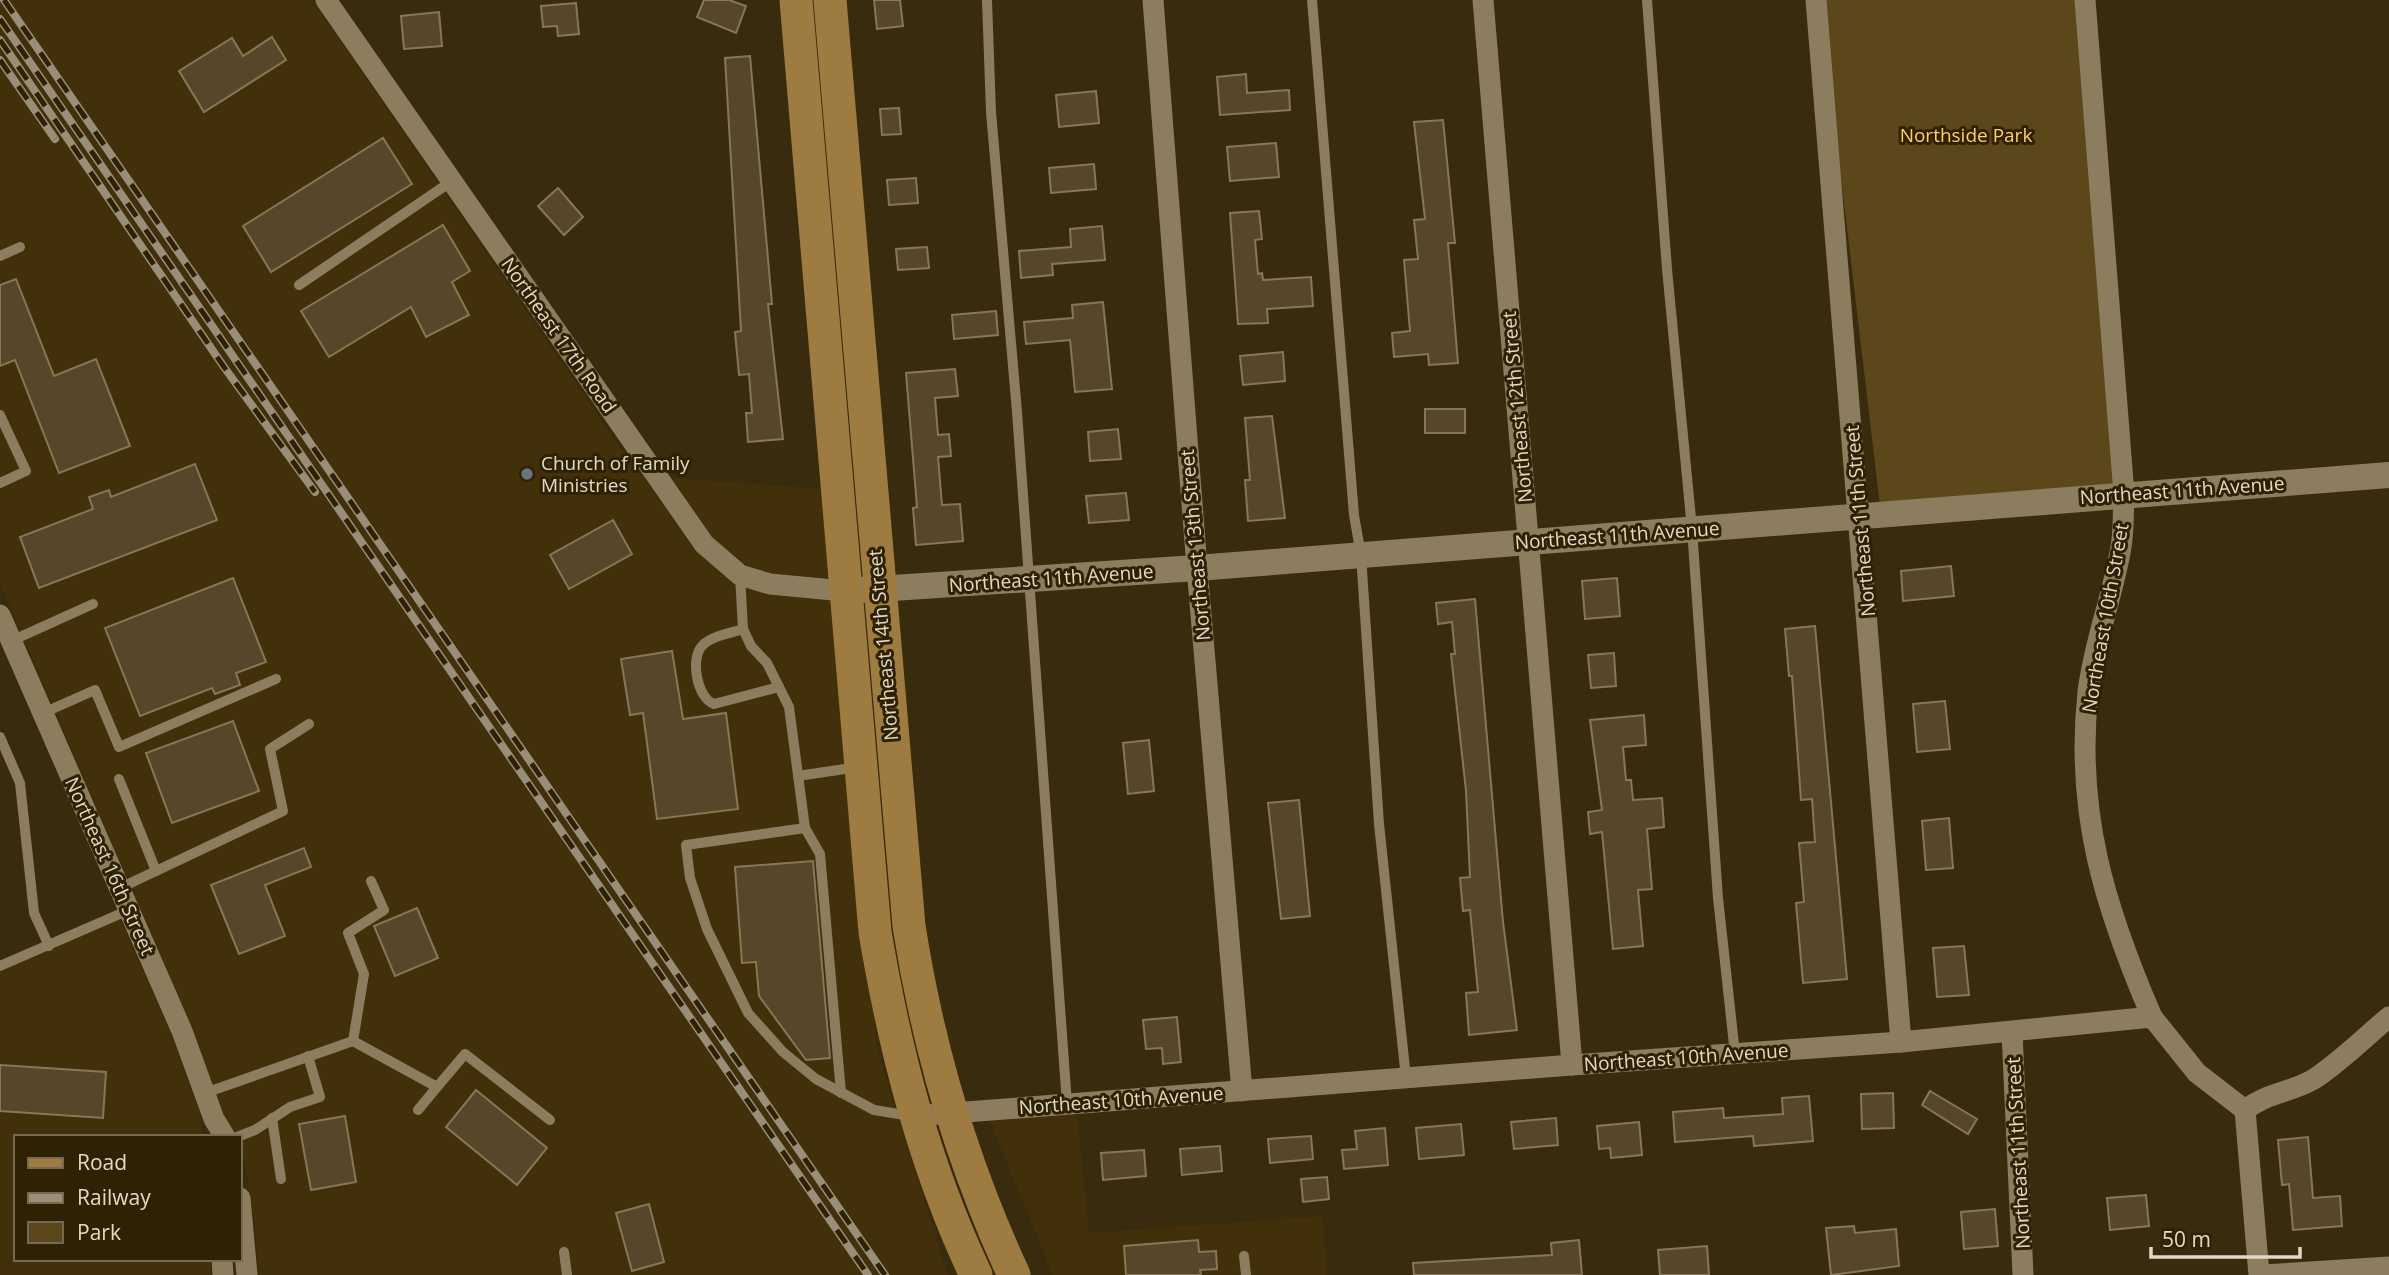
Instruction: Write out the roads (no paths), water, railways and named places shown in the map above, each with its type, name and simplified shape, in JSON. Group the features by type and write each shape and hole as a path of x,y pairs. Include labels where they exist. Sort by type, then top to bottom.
{"main road":[{"name":"Northeast 14th Street","path":"796,0 875,932 890,1016 914,1116 935,1178 976,1275"},
{"name":"Northeast 14th Street","path":"830,0 878,589 909,926 924,1012 950,1113 975,1187 1014,1275"}],"street":[{"name":"Northeast 17th Road","path":"326,0 705,544 740,575 770,584 844,591"},
{"name":"Northeast 13th Street","path":"1153,0 1197,568 1242,1090"},
{"name":"Northeast 12th Street","path":"1483,0 1572,1065"},
{"name":"Northeast 11th Street","path":"1816,0 1901,1042"},
{"name":"Northeast 10th Street","path":"2085,0 2124,494 2122,546 2104,611 2088,692 2085,759 2091,832 2102,887 2124,954 2152,1017"},
{"name":"Northeast 11th Avenue","path":"844,591 1197,568 2389,475"},
{"name":"Northeast 16th Street","path":"4,627 120,888 205,1093 218,1131"},
{"name":"Northeast 10th Avenue","path":"914,1116 1901,1042 2152,1017"},
{"path":"2152,1017 2197,1073 2245,1110 2261,1275 2389,1267"},
{"path":"2245,1110 2264,1096 2294,1089 2316,1078 2389,1017"},
{"name":"Northeast 11th Street","path":"2012,1031 2023,1275"},
{"path":"242,1244 247,1275"}],"lane":[{"path":"987,0 991,112 1067,1104"},
{"path":"1312,0 1352,502 1361,555 1379,824 1406,1078"},
{"path":"1647,0 1667,269 1692,529 1718,898 1735,1054"},
{"path":"299,285 452,181"},
{"path":"0,256 20,247"},
{"path":"0,415 26,471 0,483"},
{"path":"740,575 743,629 751,646 767,663 789,707 805,828 820,854 841,1093"},
{"path":"4,627 93,604"},
{"path":"743,629 705,643 699,650 696,661 701,694 707,702 714,704 779,687"},
{"path":"43,713 95,690 119,747 276,679"},
{"path":"120,888 283,811 270,749 309,724"},
{"path":"0,737 20,783 34,913 48,946"},
{"path":"798,776 859,767"},
{"path":"119,779 156,871"},
{"path":"805,828 686,845 690,878 707,929 748,1013 783,1052 816,1079 874,1110 914,1116"},
{"path":"353,1041 364,974 348,933 384,910 371,881"},
{"path":"0,967 129,910"},
{"path":"205,1093 353,1041 437,1087"},
{"path":"418,1110 465,1054 550,1120"},
{"path":"241,1135 290,1107 320,1097 308,1056"},
{"path":"272,1118 281,1180"},
{"path":"564,1252 567,1275"},
{"path":"1244,1256 1246,1275"}],"railway":[{"path":"4,0 885,1275"},
{"path":"0,19 868,1275"},
{"path":"0,40 224,367 315,492"},
{"path":"0,60 55,139"}],"place":[{"name":"Church of Family Ministries","path":"527,474"}],"park label":[{"name":"Northside Park","path":"1966,135"}]}
